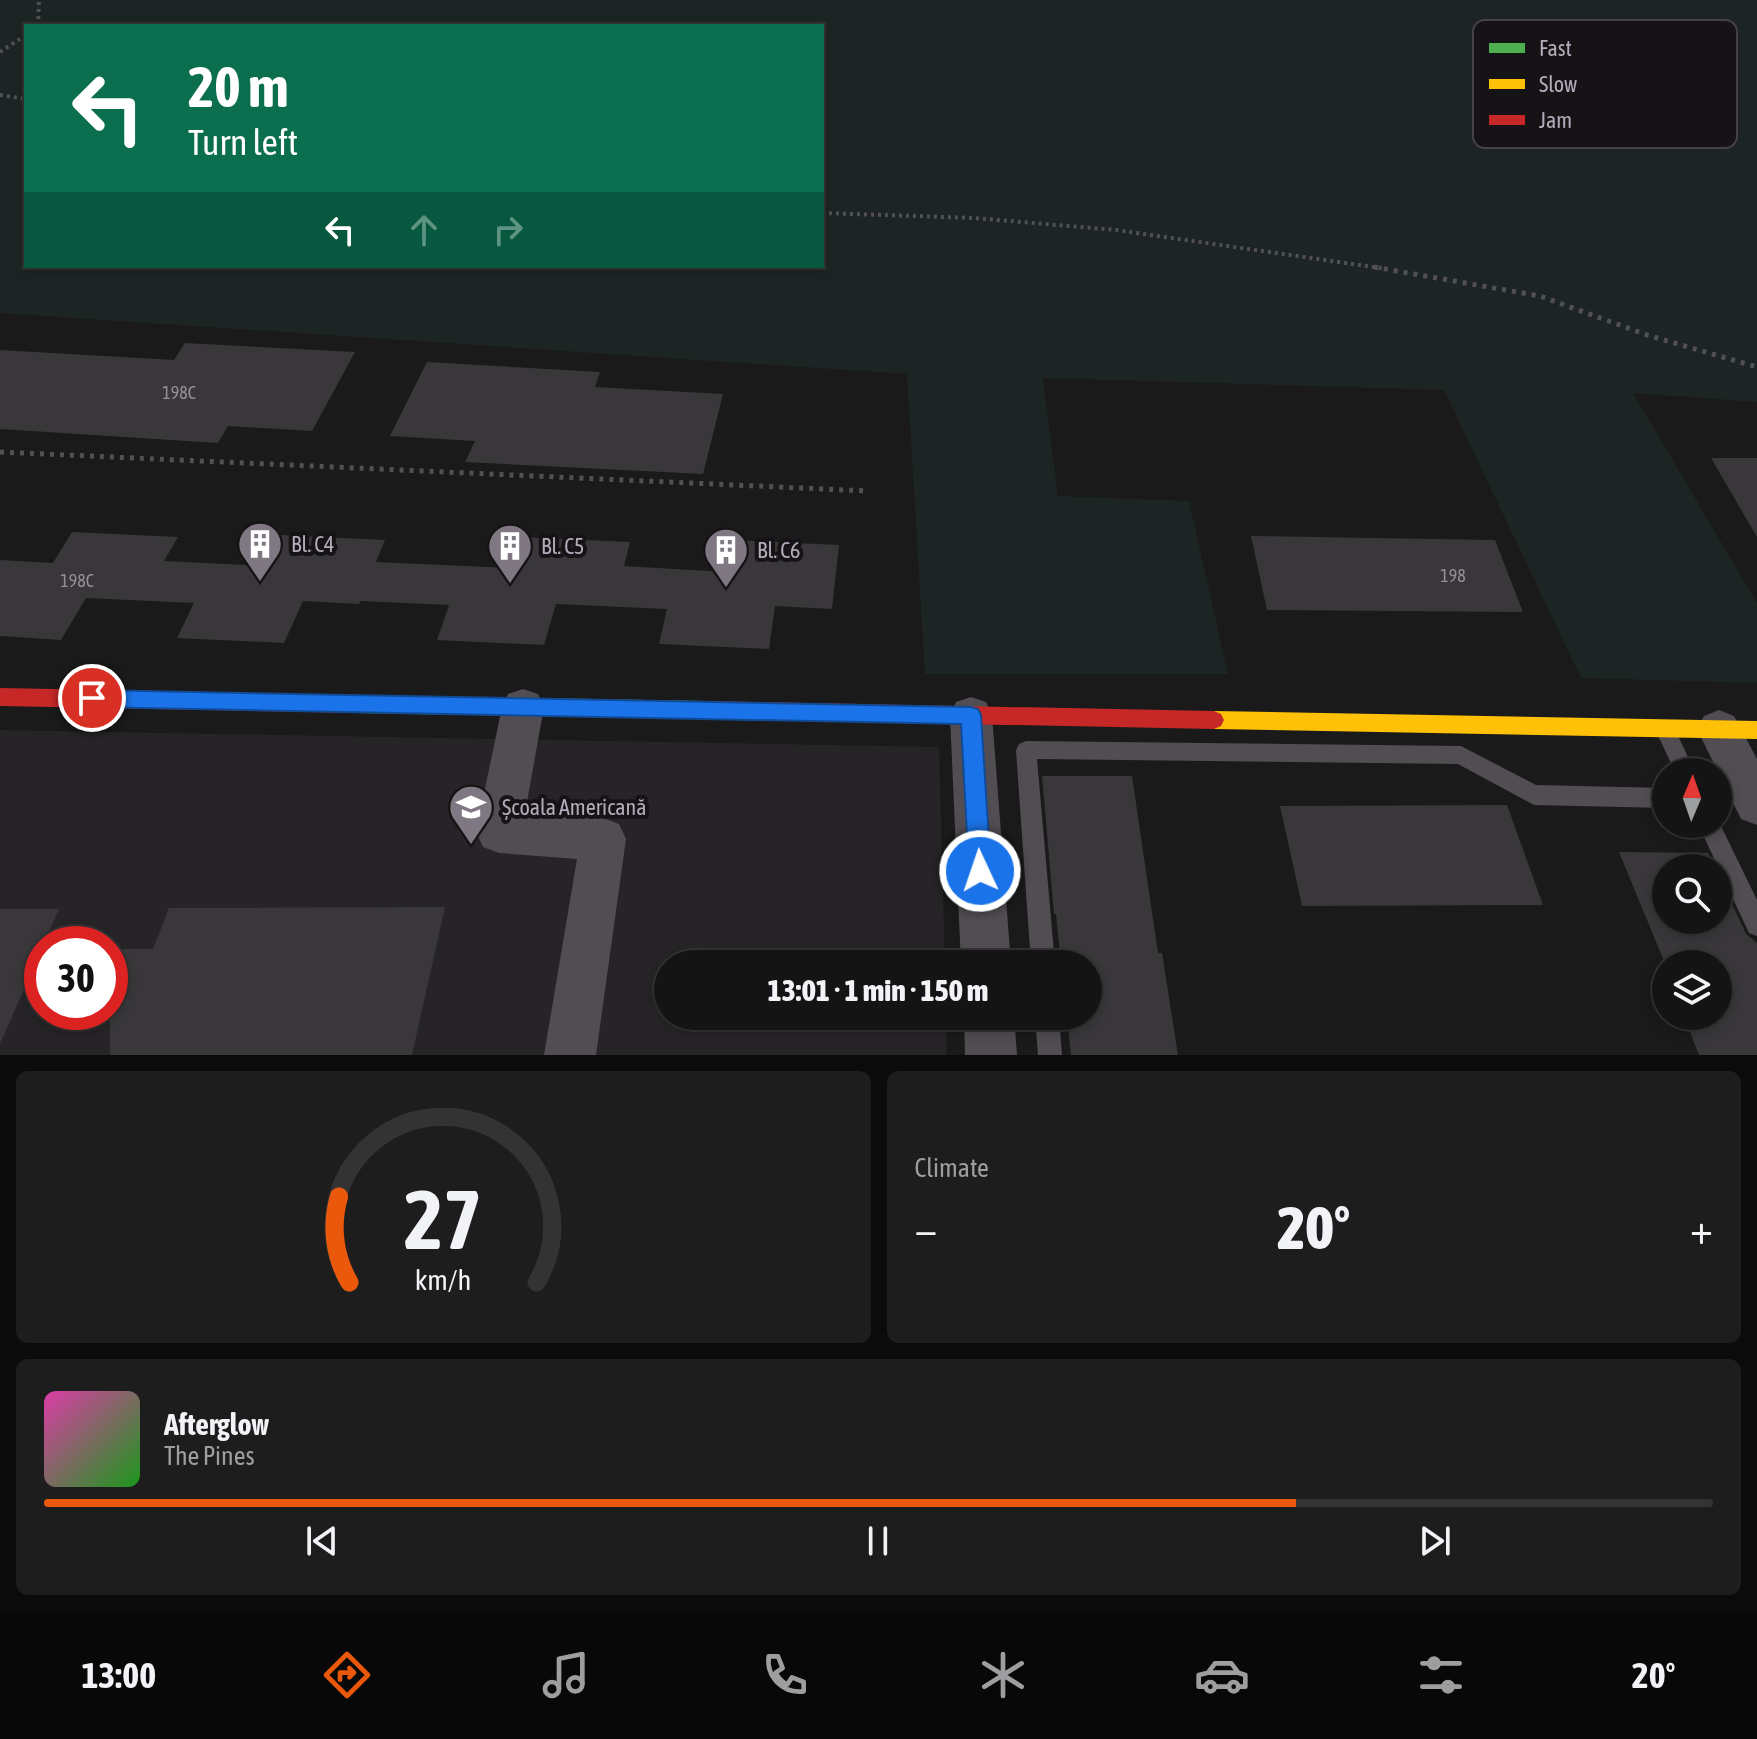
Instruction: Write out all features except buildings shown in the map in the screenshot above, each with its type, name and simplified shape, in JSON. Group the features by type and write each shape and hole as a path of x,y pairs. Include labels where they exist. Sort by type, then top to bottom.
{"street":[{"path":"0,697 1738,730 1757,804"},
{"path":"523,707 499,832 603,839 570,1055"},
{"path":"971,715 985,950"},
{"path":"990,1030 991,1055"}],"lane":[{"path":"1665,728 1679,758"},
{"path":"1042,950 1026,750 1461,755 1534,795 1652,798"},
{"path":"1716,838 1757,925"},
{"path":"1048,1030 1050,1055"}],"path":[{"path":"38,24 39,0"},
{"path":"0,52 24,36"},
{"path":"0,95 24,99"},
{"path":"824,213 974,218 1116,230 1432,276 1540,296 1647,335 1757,367"},
{"path":"0,452 868,491"}],"shaded area":[{"path":"0,0 1757,0 1757,402 1633,393 1757,603 1757,683 1581,678 1444,390 1043,378 1058,496 1189,501 1228,674 925,674 907,374 0,313"},
{"name":"Școala Americană","path":"0,730 939,747 945,950 654,950 654,1030 946,1030 947,1055 0,1055"}],"traffic: fast":[{"path":"356,704 706,710"}],"traffic: slow":[{"path":"1214,720 1757,730"}],"traffic: jam":[{"path":"0,697 356,704"},
{"path":"706,710 1214,720"}],"place":[{"name":"Bl. C4","path":"260,583"},
{"name":"Bl. C5","path":"510,585"},
{"name":"Bl. C6","path":"726,589"},
{"name":"Școala Americană","path":"471,846"}],"route":[{"path":"92,698 971,715 980,871"}]}
